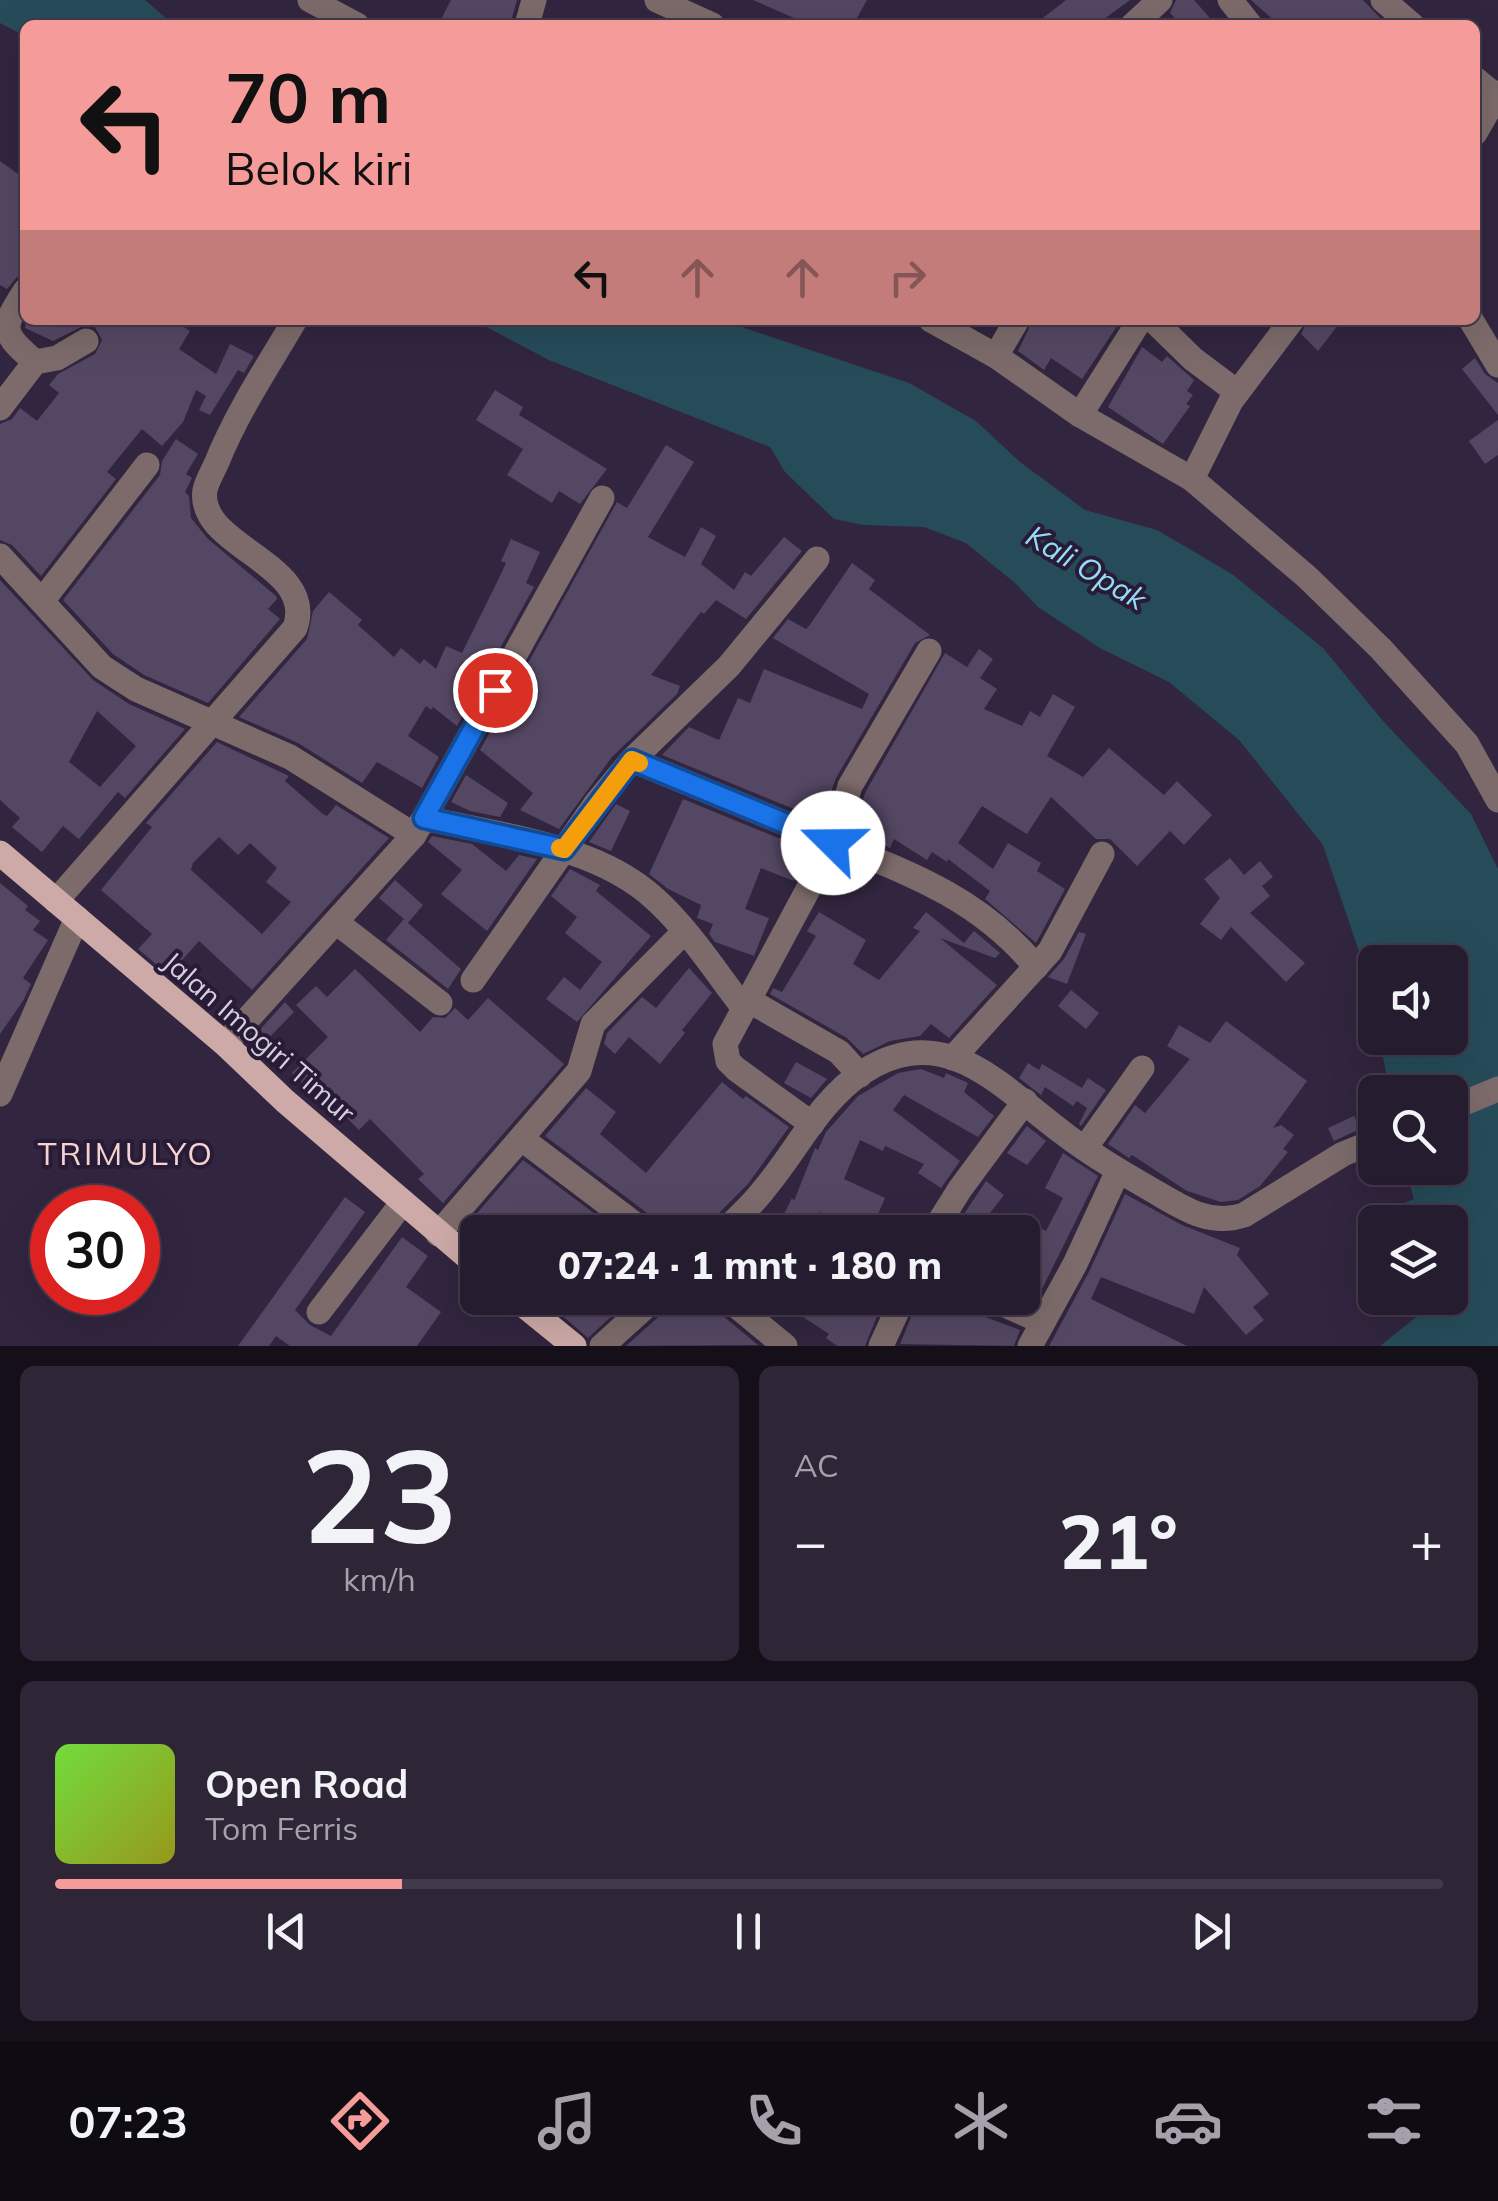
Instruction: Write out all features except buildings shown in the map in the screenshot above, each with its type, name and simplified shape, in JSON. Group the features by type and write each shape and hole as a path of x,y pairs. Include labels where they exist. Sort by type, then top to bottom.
{"main road":[{"name":"Jalan Imogiri Timur","path":"0,853 460,1252"},
{"path":"536,1315 574,1346"}],"street":[{"path":"310,0 347,20"},
{"path":"658,0 710,18"},
{"path":"1138,20 1160,0"},
{"path":"1230,0 1246,20"},
{"path":"1383,0 1406,20"},
{"path":"1480,124 1497,94"},
{"path":"20,299 5,330 10,340 35,362"},
{"path":"56,901 296,628 298,600 278,573 206,511 205,491 228,434 292,325"},
{"path":"941,325 996,356 1080,415 1192,479 1307,577 1381,648 1467,744 1498,800"},
{"path":"996,356 1013,325"},
{"path":"1080,415 1137,325"},
{"path":"1158,325 1193,360 1237,392"},
{"path":"1192,479 1237,392 1288,325"},
{"path":"1473,325 1498,366"},
{"path":"0,408 35,362 57,358 86,341"},
{"path":"42,601 147,465"},
{"path":"225,1044 419,827 602,498"},
{"path":"0,556 102,667 136,690 290,757 419,827 564,849 636,884 684,930 746,1003 840,1052 860,1074"},
{"path":"472,980 632,760 729,666 818,559"},
{"path":"812,1124 728,1061 725,1044 833,843 850,786 929,651"},
{"path":"632,760 929,883 986,916 1011,937 1036,967"},
{"path":"952,1058 1036,967 1060,934 1102,854"},
{"path":"0,1094 77,918"},
{"path":"336,922 440,1003"},
{"path":"438,1234 579,1071 593,1024 684,930"},
{"path":"740,1215 766,1188 835,1095 879,1064 912,1055 952,1058 1000,1080 1118,1171 1186,1210 1208,1218 1231,1219 1255,1210 1358,1148"},
{"path":"1085,1148 1142,1068"},
{"path":"1468,1102 1498,1089"},
{"path":"945,1215 1025,1101"},
{"path":"522,1140 622,1215"},
{"path":"1009,1315 1035,1339 1118,1171"},
{"path":"319,1312 403,1202"},
{"path":"602,1346 636,1315"},
{"path":"747,1315 784,1346"},
{"path":"881,1346 896,1315"}],"water":[{"path":"0,0 145,0 168,20 20,20 20,33 0,23"},
{"name":"Kali Opak","path":"482,325 736,325 909,383 976,421 1020,462 1085,510 1157,530 1232,574 1323,648 1383,721 1471,814 1498,869 1498,1346 1380,1346 1419,1315 1468,1315 1468,1205 1399,1205 1414,1199 1410,1185 1468,1185 1468,1075 1387,1075 1382,1055 1468,1055 1468,945 1358,945 1358,948 1323,845 1239,740 1169,682 1100,648 1038,607 966,543 924,527 864,525 834,519 785,472 770,447 549,360"}],"slow traffic":[{"path":"560,848 564,849 632,760 639,763"}],"district":[{"name":"TRIMULYO","path":"126,1154"}],"route":[{"path":"495,690 424,818 564,849 632,760 833,843"}]}
